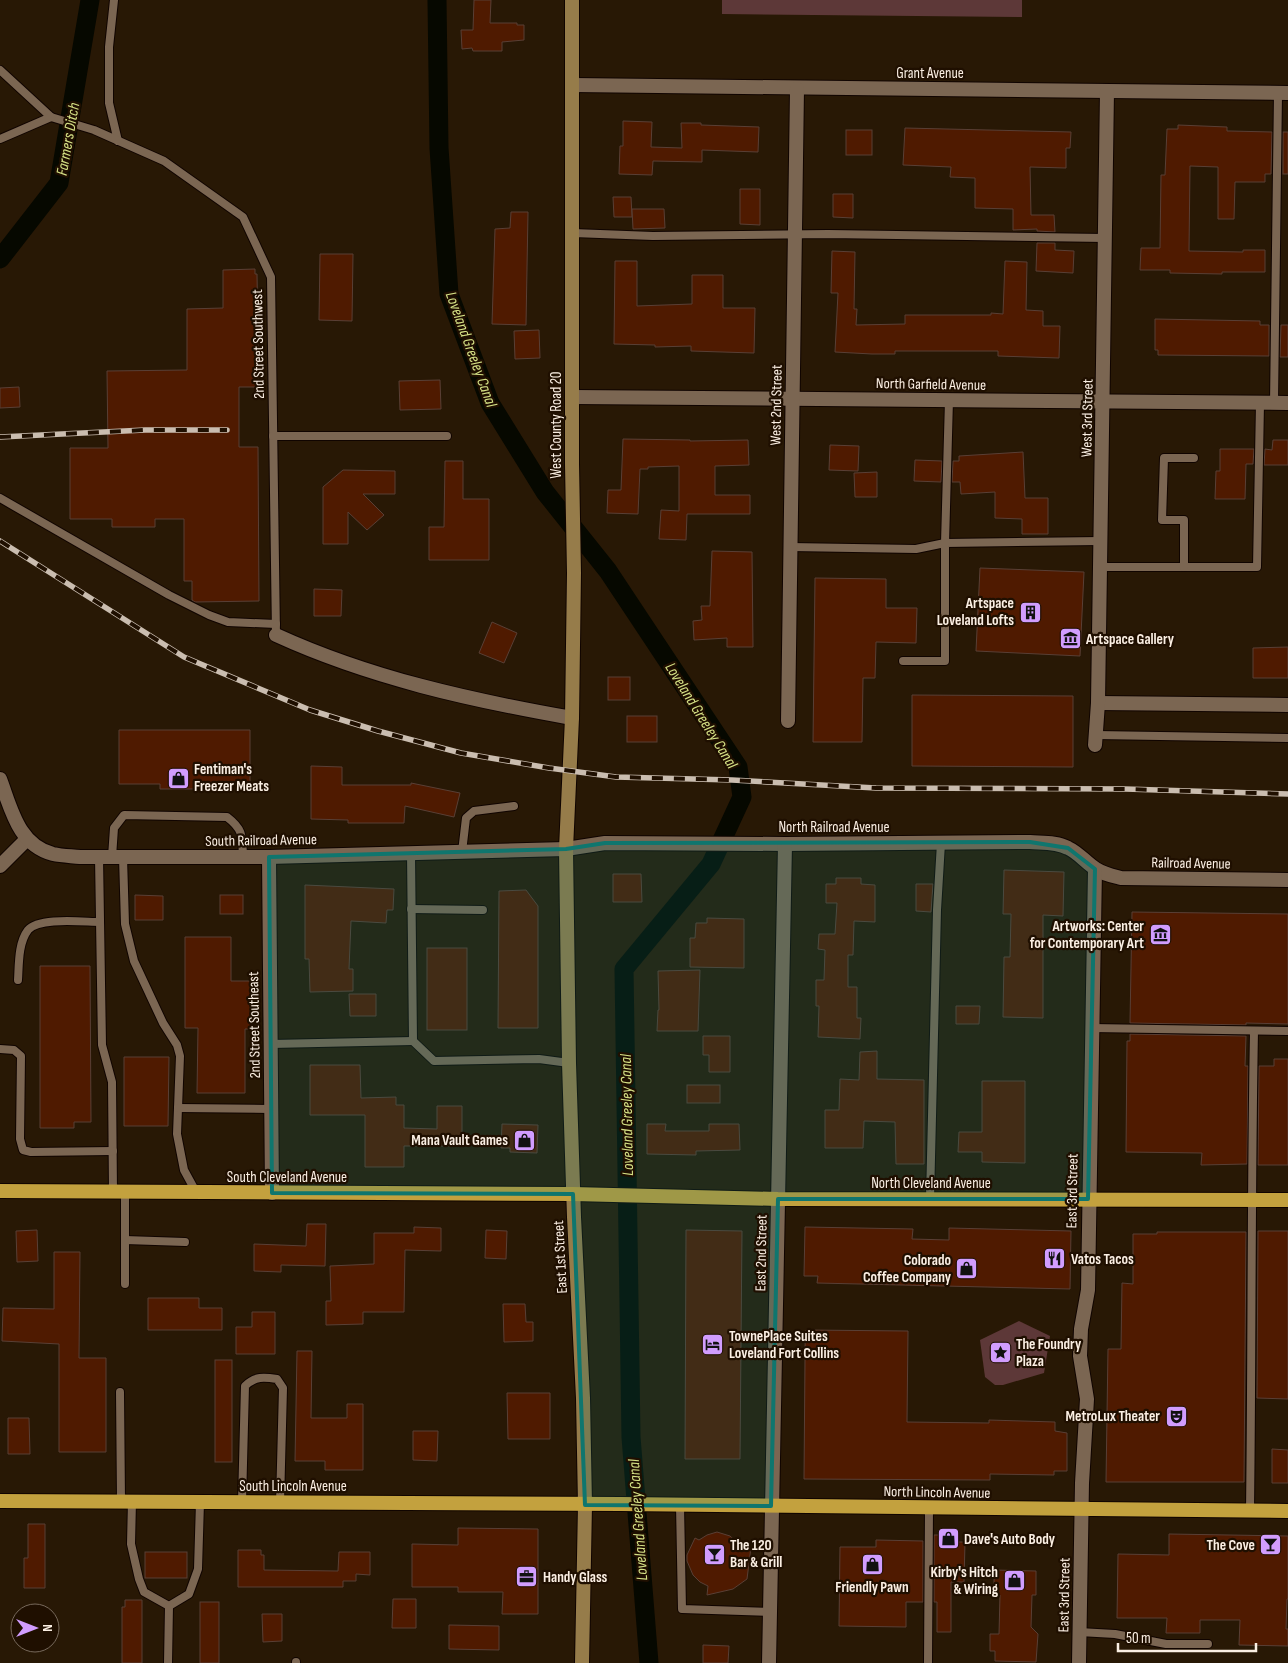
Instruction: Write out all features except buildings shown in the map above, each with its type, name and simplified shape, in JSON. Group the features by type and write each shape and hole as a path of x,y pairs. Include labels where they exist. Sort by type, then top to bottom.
{"highway":[{"name":"South Cleveland Avenue","path":"0,1191 573,1194"},
{"name":"North Cleveland Avenue","path":"573,1194 778,1199 1288,1200"},
{"name":"South Lincoln Avenue","path":"0,1500 585,1505"},
{"name":"North Lincoln Avenue","path":"585,1505 1288,1511"}],"main road":[{"name":"West County Road 20","path":"566,849 572,718 574,573 572,464 572,0"},
{"name":"East 1st Street","path":"566,849 573,1194 583,1398 585,1505 582,1663"}],"street":[{"name":"Grant Avenue","path":"573,85 1283,93"},
{"name":"West 2nd Street","path":"788,721 797,89"},
{"name":"West 3rd Street","path":"1096,740 1101,541 1107,91"},
{"name":"North Garfield Avenue","path":"573,396 1274,403"},
{"path":"276,629 343,663 426,688 572,718"},
{"path":"1098,702 1288,706"},
{"name":"South Railroad Avenue","path":"0,779 20,830 27,839 52,854 80,857 269,857 566,849"},
{"path":"0,865 27,839"},
{"name":"North Railroad Avenue","path":"566,849 605,843 1030,842 1058,844 1080,855 1094,869"},
{"name":"East 2nd Street","path":"768,1663 785,844"},
{"name":"2nd Street Southeast","path":"269,857 272,1193"},
{"name":"Railroad Avenue","path":"1094,869 1121,878 1288,880"},
{"name":"East 3rd Street","path":"1079,1663 1081,1509 1087,1399 1080,1356 1081,1329 1088,1290 1094,869"}],"lane":[{"path":"114,0 109,47 109,103 118,141"},
{"path":"0,70 51,117 0,139"},
{"path":"1100,567 1257,567 1274,403 1283,93"},
{"name":"2nd Street Southwest","path":"51,117 94,130 164,161 243,217 271,277 276,629"},
{"path":"573,233 653,236 794,234 1105,238"},
{"path":"903,660 945,660 945,543 949,400"},
{"path":"273,436 446,436"},
{"path":"1184,567 1184,520 1162,520 1164,458 1194,458"},
{"path":"0,498 170,595 209,615 228,622 276,629"},
{"path":"790,547 916,549 945,543 1101,541"},
{"path":"1096,740 1288,738"},
{"path":"462,852 466,818 474,811 514,806"},
{"path":"124,1284 125,1240 113,1151 112,1082 102,1045 100,922 114,828 124,815 227,817 238,826 242,833 243,857"},
{"path":"930,1199 937,910 941,843"},
{"path":"410,853 413,1041"},
{"path":"111,857 124,924 134,961 163,1023 177,1045 180,1056 177,1134 184,1170 196,1192"},
{"path":"411,909 483,910"},
{"path":"18,980 20,951 28,929 39,923 100,922"},
{"path":"1092,1028 1288,1031"},
{"path":"1250,1511 1252,1378 1251,1200 1254,1030"},
{"path":"271,1044 413,1041 434,1061 539,1058 569,1064"},
{"path":"0,1049 14,1050 21,1056 20,1139 23,1150 31,1152 113,1151"},
{"path":"178,1108 272,1109"},
{"path":"125,1240 185,1242"},
{"path":"775,1353 805,1353"},
{"path":"242,1502 245,1386 251,1380 267,1377 277,1378 283,1388 280,1503"},
{"path":"120,1392 131,1544 139,1579 144,1592 169,1606"},
{"path":"169,1606 189,1594 198,1569 200,1502"},
{"path":"680,1505 682,1609 770,1612"},
{"path":"928,1663 929,1508"},
{"path":"168,1663 169,1606"},
{"path":"1079,1632 1115,1634 1166,1644 1208,1644"}],"highlighted area":[{"path":"1030,842 1068,848 1095,869 1088,1199 778,1199 771,1506 585,1505 573,1194 272,1193 269,857 566,849 605,843"}],"shaded area":[{"path":"722,0 1022,0 1022,17 722,14"},
{"path":"1019,1321 1050,1336 1044,1373 1003,1385 995,1385 985,1377 980,1340"}],"waterway":[{"name":"Farmers Ditch","path":"0,259 59,183 90,0"},
{"name":"Loveland Greeley Canal","path":"437,0 439,148 449,294 490,403 545,492 608,571 738,767 742,797 711,864 624,969 631,1437 649,1663"}],"railway":[{"path":"0,437 145,430 227,430"},
{"path":"0,541 184,657 310,710 378,731 461,753 616,777 732,780 876,788 1125,789 1288,794"}],"place":[{"name":"Artspace Loveland Lofts","path":"1030,612"},
{"name":"Artspace Gallery","path":"1070,639"},
{"name":"Fentiman's Freezer Meats","path":"178,778"},
{"name":"Artworks: Center for Contemporary Art","path":"1160,935"},
{"name":"Mana Vault Games","path":"524,1140"},
{"name":"Vatos Tacos","path":"1055,1259"},
{"name":"Colorado Coffee Company","path":"967,1269"},
{"name":"TownePlace Suites Loveland Fort Collins","path":"713,1345"},
{"name":"The Foundry Plaza","path":"1000,1353"},
{"name":"MetroLux Theater","path":"1176,1416"},
{"name":"Dave's Auto Body","path":"948,1539"},
{"name":"The Cove","path":"1271,1545"},
{"name":"The 120 Bar & Grill","path":"714,1554"},
{"name":"Friendly Pawn","path":"872,1564"},
{"name":"Handy Glass","path":"527,1577"},
{"name":"Kirby's Hitch & Wiring","path":"1014,1581"}]}
